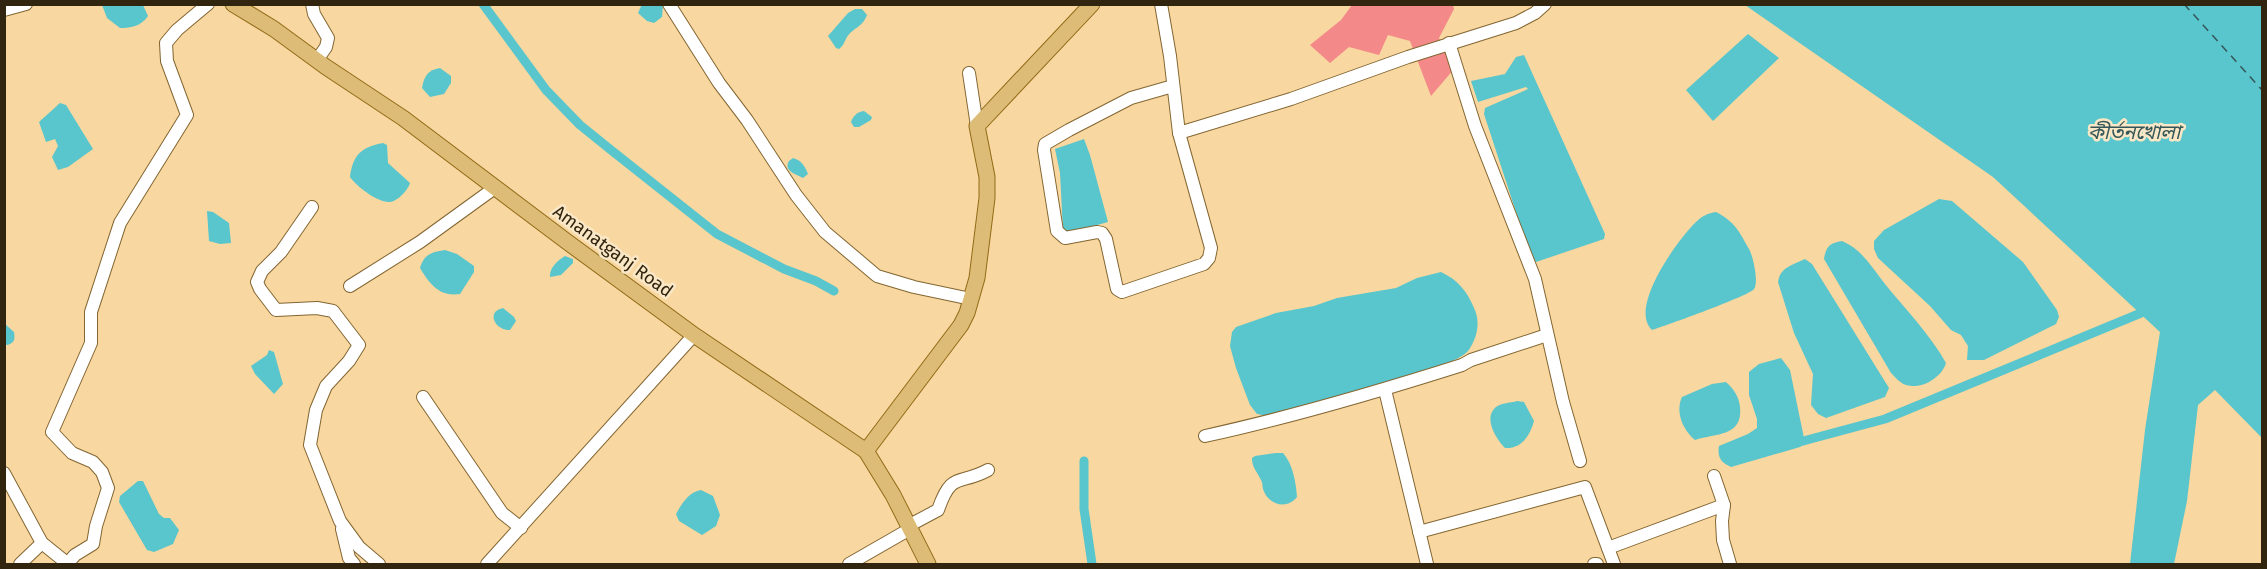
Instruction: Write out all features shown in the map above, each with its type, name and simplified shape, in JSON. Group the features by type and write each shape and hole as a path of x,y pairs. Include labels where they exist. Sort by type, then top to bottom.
{"main road":[{"name":"Amanatganj Road","path":"233,4 274,29 316,60 404,118 566,242 694,335 866,451 893,495 928,564"},
{"path":"866,451 961,325 971,299 981,257 987,198 987,177 977,126 1092,4"}],"street":[{"path":"4,10 26,4"},
{"path":"4,473 42,543 68,564 75,555 93,544 108,488 102,471 93,462 72,453 52,432 91,344 91,312 120,223 187,115 167,61 166,43 208,4"},
{"path":"312,4 314,14 328,38 326,47 316,60"},
{"path":"669,4 719,83 747,120 796,195 825,232 877,276 914,287 971,299"},
{"path":"1161,4 1170,56 1179,133 1210,248 1209,258 1204,264 1151,284 1122,292 1118,289 1106,239 1102,233 1065,238 1057,231 1044,150 1045,144 1131,98 1173,86"},
{"path":"1179,133 1291,99 1516,23 1535,13 1545,4"},
{"path":"1449,44 1475,126 1535,279 1580,461"},
{"path":"969,73 977,126"},
{"path":"350,286 420,242 496,188"},
{"path":"312,207 281,252 262,271 257,282 276,310 317,308 333,311 359,345 349,361 326,386 316,410 310,445 340,521 349,558 354,564"},
{"path":"487,564 694,335"},
{"path":"1205,436 1273,421 1385,390 1547,335"},
{"path":"1385,390 1427,564"},
{"path":"423,397 502,513 521,528"},
{"path":"849,564 938,510 946,488 962,478 988,470"},
{"path":"1714,476 1724,505 1723,540 1730,564"},
{"path":"1419,532 1585,486 1614,564"},
{"path":"1608,548 1724,505"},
{"path":"340,521 359,548 379,564"},
{"path":"20,564 42,543"}],"shaded area":[{"path":"1352,5 1453,5 1454,9 1439,38 1454,69 1431,96 1410,41 1388,35 1379,55 1349,47 1330,63 1310,45 1341,20"}],"water":[{"path":"642,4 663,5 662,17 654,23 647,21 638,13"},
{"path":"102,5 143,5 148,16 136,26 120,28 107,18"},
{"name":"কীর্তনখোলা","path":"1745,5 2262,5 2262,438 2215,390 2198,405 2187,501 2174,564 2130,564 2145,430 2160,332 1993,177"},
{"path":"855,9 862,9 867,15 841,48 836,48 828,36 848,13"},
{"path":"1748,34 1779,58 1713,121 1686,90"},
{"path":"1524,55 1605,234 1604,239 1536,262 1530,255 1484,114 1485,108 1528,89 1526,87 1478,102 1471,81 1505,74 1516,57"},
{"path":"440,68 451,76 451,83 444,94 430,97 422,88 424,80 427,74"},
{"path":"60,103 66,105 93,149 68,167 58,170 52,157 58,146 55,139 46,142 39,122"},
{"path":"864,111 872,117 871,120 859,127 854,127 851,122 853,118 857,113"},
{"path":"1084,139 1108,222 1068,233 1063,231 1060,173 1055,149"},
{"path":"383,143 387,145 388,163 410,183 402,195 390,202 380,200 368,193 350,177 353,163 359,153"},
{"path":"793,158 806,168 808,174 803,178 789,170 789,161"},
{"path":"1939,199 1952,201 2023,262 2057,310 2059,317 2056,324 1984,360 1967,360 1968,346 1961,335 1951,330 1930,306 1878,258 1874,249 1874,241 1884,230"},
{"path":"207,211 213,212 229,223 231,243 220,244 209,241"},
{"path":"1716,212 1728,219 1749,249 1756,275 1754,289 1724,304 1652,330 1646,320 1646,306 1658,274 1678,243 1696,222 1703,216"},
{"path":"1842,241 1866,259 1925,332 1946,363 1940,373 1930,381 1918,386 1906,385 1891,373 1824,259 1829,246"},
{"path":"445,250 457,254 474,266 474,272 460,294 441,292 428,280 420,268 429,254"},
{"path":"565,256 573,259 573,263 561,275 550,277 552,267"},
{"path":"1805,259 1812,264 1889,388 1885,397 1826,418 1818,414 1811,405 1813,374 1794,333 1778,282 1784,270"},
{"path":"1441,272 1461,287 1476,313 1477,330 1468,351 1456,359 1406,378 1267,416 1257,414 1250,405 1230,346 1232,332 1236,327 1276,313 1314,306 1337,298 1396,288 1417,278"},
{"path":"503,308 516,321 510,330 500,328 494,321 495,313"},
{"path":"5,324 14,332 13,342 7,345 5,344"},
{"path":"269,350 274,352 283,384 274,394 255,374 251,366 267,355"},
{"path":"1781,358 1790,370 1805,443 1800,447 1731,467 1719,456 1719,446 1757,428 1757,419 1749,395 1749,372 1759,364"},
{"path":"1726,382 1734,390 1739,400 1740,417 1737,424 1726,432 1695,440 1681,420 1679,409 1682,397 1712,384"},
{"path":"1517,401 1524,402 1534,421 1530,432 1520,444 1505,448 1493,430 1491,414 1498,406"},
{"path":"1283,453 1289,463 1296,486 1297,497 1283,504 1273,502 1265,494 1252,458"},
{"path":"138,481 143,481 159,514 164,518 170,518 179,530 173,544 154,552 147,550 119,502 120,496"},
{"path":"701,490 713,496 720,515 716,526 702,535 679,521 676,514 689,496"}],"waterway":[{"path":"483,4 546,90 580,125 717,234 784,269 816,281 834,291"},
{"path":"1792,444 1885,419 2141,313"},
{"path":"1084,461 1084,509 1092,564"}],"ferry route":[{"path":"2184,4 2262,90"}]}
